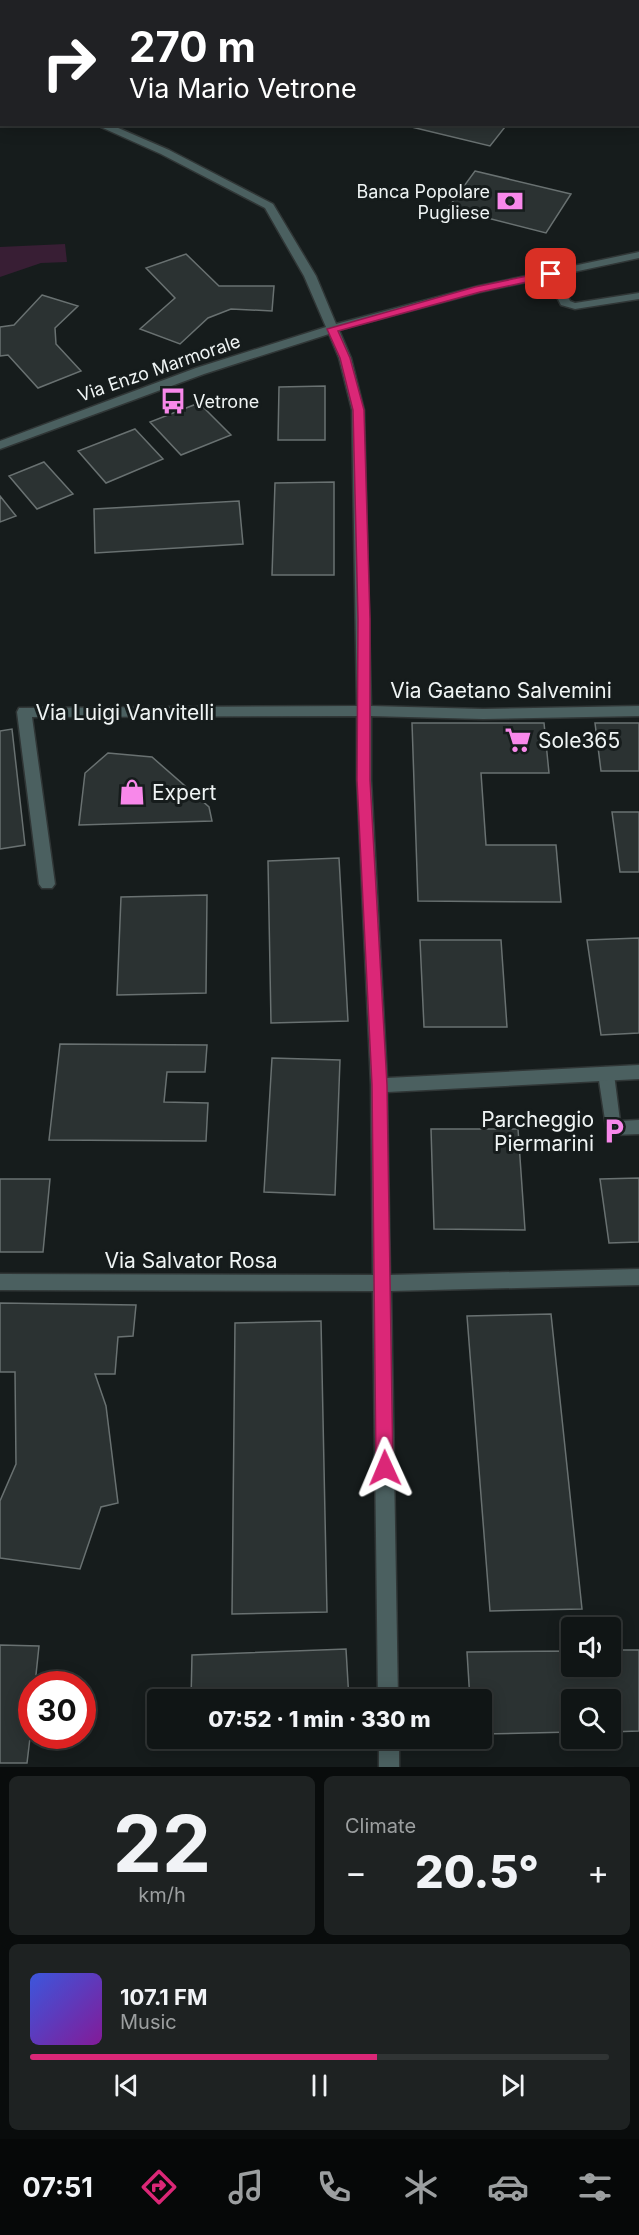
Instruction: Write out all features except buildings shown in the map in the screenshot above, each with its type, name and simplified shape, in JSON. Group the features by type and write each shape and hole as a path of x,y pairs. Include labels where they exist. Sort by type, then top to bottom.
{"street":[{"path":"104,126 165,152 269,206 310,276 345,358 358,410 364,619 364,780 380,1085 388,1689"},
{"name":"Via Enzo Marmorale","path":"0,445 200,371 332,329 479,289 639,255"},
{"path":"551,274 565,303 575,306 639,296"},
{"name":"Via Gaetano Salvemini","path":"364,711 483,714 639,711"},
{"name":"Via Luigi Vanvitelli","path":"46,884 24,712 364,711"},
{"path":"380,1085 639,1072"},
{"path":"606,1074 613,1128 639,1127"},
{"name":"Via Salvator Rosa","path":"0,1282 382,1283 639,1277"},
{"path":"389,1749 389,1767"}],"shaded area":[{"path":"65,244 67,262 41,263 0,277 0,247"}],"place":[{"name":"Banca Popolare Pugliese","path":"510,201"},
{"name":"Vetrone","path":"173,401"},
{"name":"Sole365","path":"518,740"},
{"name":"Expert","path":"132,792"},
{"name":"Parcheggio Piermarini","path":"614,1131"}],"route":[{"path":"385,1468 380,1085 364,780 364,619 358,410 345,358 332,329 479,289 551,274"}]}
